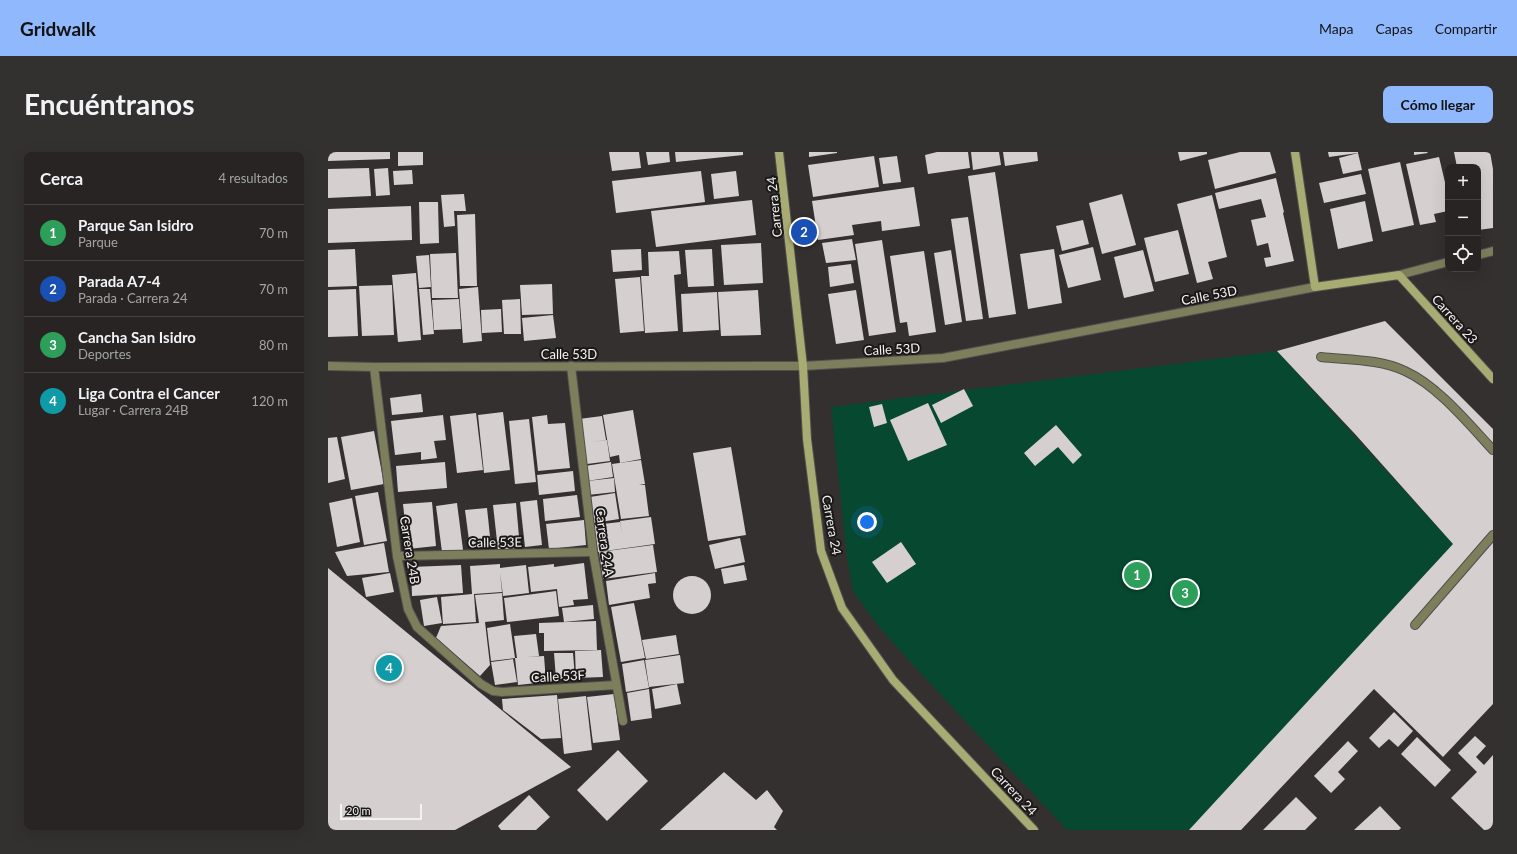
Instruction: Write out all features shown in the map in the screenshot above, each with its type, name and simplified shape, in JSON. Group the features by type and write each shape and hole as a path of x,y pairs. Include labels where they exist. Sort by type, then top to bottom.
{"street":[{"name":"Carrera 24","path":"780,152 803,366 807,440 822,550 842,608 893,680 1034,830"},
{"path":"1295,152 1315,287"},
{"path":"1481,254 1493,251"},
{"name":"Calle 53D","path":"328,366 803,366 943,358 1315,287 1399,275 1445,263"},
{"name":"Carrera 23","path":"1399,275 1493,379"},
{"path":"1321,357 1380,364 1405,371 1438,392 1493,450"},
{"name":"Carrera 24A","path":"572,366 593,552 623,721"},
{"name":"Carrera 24B","path":"374,367 397,556 408,609 417,627 481,684 493,691 502,692"},
{"path":"1414,625 1493,535"},
{"name":"Calle 53E","path":"397,556 593,552"},
{"name":"Calle 53F","path":"502,692 616,685"}],"green space":[{"path":"1277,351 1453,544 1190,830 1067,830 913,665 879,627 853,591 847,558 831,407"}],"building":[{"path":"328,152 390,152 390,159 328,161"},
{"path":"398,152 423,152 423,165 398,166"},
{"path":"609,152 639,152 641,168 612,171"},
{"path":"646,152 669,152 670,162 648,165"},
{"path":"675,152 743,152 743,155 676,162"},
{"path":"809,152 837,152 837,153 809,157"},
{"path":"937,152 968,152 970,168 928,174 925,155"},
{"path":"971,152 999,152 1001,165 973,170"},
{"path":"1003,152 1037,152 1038,161 1005,166"},
{"path":"1178,152 1207,152 1207,154 1180,161"},
{"path":"1240,152 1270,152 1276,173 1215,189 1208,160"},
{"path":"1328,152 1358,152 1358,153 1329,157"},
{"path":"1414,152 1427,152 1428,153 1414,155"},
{"path":"1454,152 1490,152 1493,169 1493,228 1481,230 1481,164 1456,164"},
{"path":"1358,153 1362,170 1343,174 1339,158"},
{"path":"874,156 879,187 813,197 808,165"},
{"path":"897,156 901,182 883,184 879,158"},
{"path":"1439,157 1445,182 1445,212 1434,214 1436,222 1420,225 1406,164"},
{"path":"1400,162 1414,225 1382,232 1368,169"},
{"path":"369,168 371,196 328,198 328,169"},
{"path":"388,168 390,195 376,196 374,169"},
{"path":"412,170 413,184 394,185 393,171"},
{"path":"701,171 705,202 616,213 612,181"},
{"path":"736,171 739,196 714,199 711,174"},
{"path":"995,172 1016,314 989,318 968,176"},
{"path":"1361,174 1366,194 1324,203 1319,183"},
{"path":"1276,178 1294,261 1266,267 1264,258 1271,257 1268,243 1257,246 1251,220 1266,217 1261,199 1219,209 1215,193"},
{"path":"914,187 920,226 882,231 881,221 852,225 854,235 818,240 812,201"},
{"path":"464,194 466,211 454,211 455,226 444,227 441,195"},
{"path":"1122,194 1136,245 1102,254 1089,203"},
{"path":"1212,195 1227,257 1208,262 1213,279 1197,283 1177,204"},
{"path":"752,200 756,235 656,247 651,211"},
{"path":"1365,201 1373,241 1338,249 1330,209"},
{"path":"419,202 438,202 439,243 420,244"},
{"path":"411,206 412,240 328,243 328,209"},
{"path":"475,214 477,286 460,286 457,215"},
{"path":"968,217 983,319 966,321 951,219"},
{"path":"1083,220 1089,244 1062,251 1056,226"},
{"path":"1178,230 1189,274 1155,282 1144,238"},
{"path":"852,239 856,260 826,263 822,243"},
{"path":"882,240 896,332 869,336 855,244"},
{"path":"761,243 763,283 724,285 721,245"},
{"path":"1093,247 1101,280 1068,288 1059,255"},
{"path":"355,249 357,286 328,287 328,250"},
{"path":"641,249 642,270 613,272 611,250"},
{"path":"712,249 714,286 688,287 685,250"},
{"path":"1054,249 1062,303 1028,309 1020,254"},
{"path":"951,250 962,322 945,325 934,253"},
{"path":"1143,250 1154,291 1124,298 1114,257"},
{"path":"679,251 681,274 674,275 678,331 645,333 641,276 649,276 648,252"},
{"path":"924,251 936,332 909,336 907,322 900,323 890,256"},
{"path":"456,253 458,298 432,298 430,254"},
{"path":"429,255 431,287 419,288 416,256"},
{"path":"851,264 854,283 830,287 828,267"},
{"path":"416,273 421,340 398,342 392,275"},
{"path":"640,277 644,331 620,333 615,279"},
{"path":"552,284 553,314 522,315 520,285"},
{"path":"392,285 394,335 362,336 359,286"},
{"path":"478,287 482,341 463,343 459,289"},
{"path":"356,289 358,336 328,337 328,290"},
{"path":"419,289 430,289 434,334 423,335"},
{"path":"758,290 761,335 721,336 718,292"},
{"path":"856,290 864,340 836,344 828,294"},
{"path":"717,292 719,330 683,332 681,294"},
{"path":"459,299 461,329 434,330 432,300"},
{"path":"520,299 521,334 504,334 502,300"},
{"path":"501,309 502,332 482,333 481,310"},
{"path":"553,315 556,338 524,341 522,318"},
{"path":"1385,321 1493,429 1493,704 1443,757 1374,689 1241,830 1189,830 1453,544 1355,434 1277,351"},
{"path":"964,389 973,406 941,423 932,405"},
{"path":"421,394 423,412 392,415 390,398"},
{"path":"928,403 947,445 908,461 890,420"},
{"path":"882,404 887,423 874,427 869,407"},
{"path":"633,410 641,459 620,463 619,455 610,457 603,415"},
{"path":"503,412 510,470 484,473 478,415"},
{"path":"476,413 483,470 457,473 450,416"},
{"path":"443,415 446,440 434,441 437,458 421,460 421,452 395,455 391,421"},
{"path":"547,415 548,424 565,423 570,468 538,471 532,417"},
{"path":"602,416 606,440 591,442 607,440 610,461 587,464 579,419"},
{"path":"529,419 536,482 515,484 509,421"},
{"path":"1056,425 1082,455 1073,464 1058,447 1035,466 1024,453"},
{"path":"374,431 384,484 351,490 341,437"},
{"path":"337,437 345,479 328,483 328,438"},
{"path":"731,447 746,535 708,541 693,453"},
{"path":"641,460 645,484 639,485 645,485 649,516 621,519 612,464"},
{"path":"445,462 447,488 398,492 396,466"},
{"path":"611,462 613,477 587,481 585,466"},
{"path":"573,471 575,491 539,495 537,475"},
{"path":"614,478 615,492 588,495 587,481"},
{"path":"378,492 387,541 364,545 355,496"},
{"path":"615,493 619,519 594,523 590,497"},
{"path":"577,495 580,517 545,521 543,499"},
{"path":"352,498 360,542 337,547 329,503"},
{"path":"537,500 542,545 525,547 520,502"},
{"path":"432,502 436,546 408,549 403,504"},
{"path":"457,503 463,550 442,552 436,506"},
{"path":"516,503 520,548 498,550 493,505"},
{"path":"487,508 491,546 470,548 465,510"},
{"path":"651,517 655,544 598,552 594,525 620,522 622,534 620,521"},
{"path":"584,520 586,545 549,549 546,524"},
{"path":"740,538 745,562 715,569 709,545"},
{"path":"901,542 916,564 887,583 872,562"},
{"path":"384,543 389,572 347,576 335,552"},
{"path":"653,545 657,572 603,579 599,552"},
{"path":"584,563 588,599 573,600 574,605 559,607 557,589 531,592 528,567 554,564 554,567"},
{"path":"500,564 500,568 526,565 529,593 503,596 500,572 502,592 474,594 476,622 443,624 441,597 472,594 470,566"},
{"path":"461,565 463,593 412,596 411,567"},
{"path":"744,565 747,580 724,584 721,569"},
{"path":"328,568 571,767 455,830 328,830"},
{"path":"390,573 394,592 366,597 362,578"},
{"path":"655,573 656,583 648,584 650,598 609,605 606,581"},
{"path":"688,576 696,576 706,581 710,588 710,602 706,609 696,614 688,614 678,609 676,606 673,599 673,591 678,581 681,579"},
{"path":"556,591 559,616 507,622 504,598"},
{"path":"502,593 504,620 485,622 490,665 480,676 436,638 441,626 479,623 475,595"},
{"path":"437,597 442,623 424,626 420,600"},
{"path":"634,603 645,658 621,662 611,607"},
{"path":"593,605 594,619 564,622 562,608"},
{"path":"596,621 597,650 544,651 544,633 539,633 539,623"},
{"path":"510,624 515,658 491,661 487,628"},
{"path":"536,634 539,656 526,657 544,656 546,682 518,685 515,658 517,658 514,636"},
{"path":"676,635 679,654 646,659 642,640"},
{"path":"601,650 603,677 576,678 575,651"},
{"path":"554,653 573,653 575,678 556,679"},
{"path":"680,655 684,683 649,687 645,660"},
{"path":"513,659 517,682 495,685 491,662"},
{"path":"644,660 649,688 626,692 622,664"},
{"path":"677,684 681,704 655,709 652,689"},
{"path":"649,689 652,718 631,721 627,693"},
{"path":"614,694 620,740 593,743 587,697"},
{"path":"557,695 561,738 541,739 503,710 502,699"},
{"path":"586,696 592,750 564,754 558,699"},
{"path":"1394,712 1413,731 1398,747 1389,739 1379,748 1369,738"},
{"path":"1475,736 1486,746 1476,757 1484,765 1493,755 1493,830 1484,830 1451,798 1477,772 1458,753"},
{"path":"1417,737 1451,770 1435,787 1401,754"},
{"path":"1348,741 1358,751 1338,772 1345,779 1331,793 1314,776"},
{"path":"618,750 648,781 607,821 577,790"},
{"path":"724,772 756,800 767,790 783,811 774,827 777,830 660,830"},
{"path":"529,795 550,817 536,830 501,830 498,826"},
{"path":"1296,797 1317,818 1305,830 1263,830"},
{"path":"1380,806 1401,828 1399,830 1354,830"}],"place":[{"name":"Parada A7-4","path":"804,232"},
{"name":"Parque San Isidro","path":"1137,575"},
{"name":"Cancha San Isidro","path":"1185,593"},
{"name":"Liga Contra el Cancer","path":"389,668"}]}
